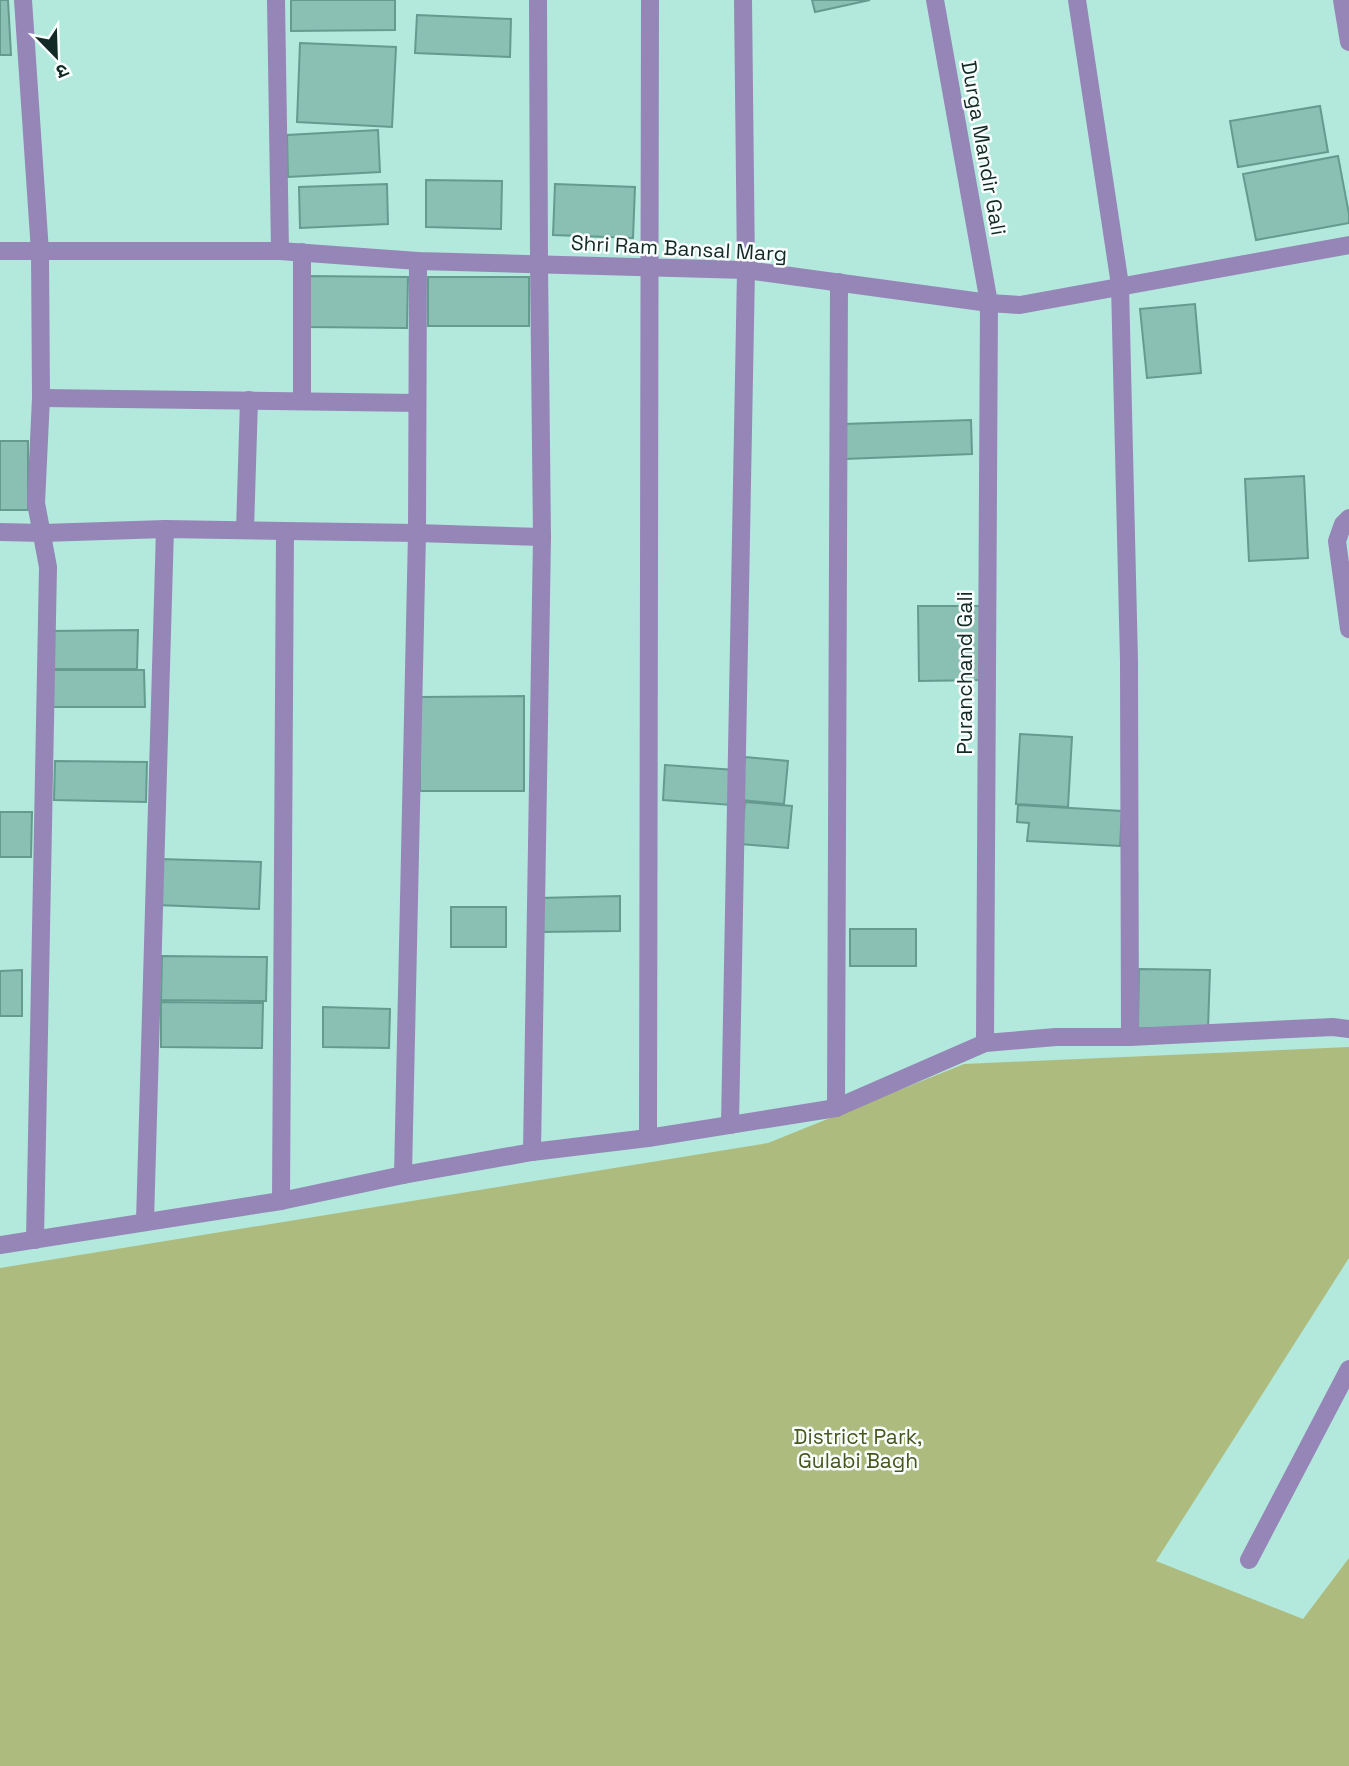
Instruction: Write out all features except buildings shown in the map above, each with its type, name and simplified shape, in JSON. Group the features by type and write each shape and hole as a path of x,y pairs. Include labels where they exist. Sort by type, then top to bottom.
{"street":[{"path":"23,0 40,252 41,398 36,503 48,568 35,1240"},
{"path":"276,0 280,251"},
{"path":"532,1152 542,537 538,0"},
{"path":"648,1138 650,0"},
{"path":"730,1125 746,270 743,0"},
{"name":"Durga Mandir Gali","path":"935,0 989,303"},
{"path":"1077,0 1120,285 1129,661 1130,1037"},
{"path":"1342,0 1349,43"},
{"name":"Shri Ram Bansal Marg","path":"0,251 280,251 418,261 746,270 1020,305 1349,245"},
{"path":"302,252 302,401"},
{"path":"403,1175 417,533 418,261"},
{"path":"836,1108 839,282"},
{"name":"Puranchand Gali","path":"985,1043 989,303"},
{"path":"41,398 417,403"},
{"path":"245,530 249,400"},
{"path":"1349,518 1343,524 1337,541 1349,629"},
{"path":"0,532 165,529 542,537"},
{"path":"145,1221 165,529"},
{"path":"281,1201 285,531"},
{"path":"0,1245 281,1201 403,1175 532,1152 648,1138 836,1108 985,1043 1056,1037 1130,1037 1333,1027 1349,1029"},
{"path":"1249,1560 1349,1369"}],"green space":[{"name":"District Park, Gulabi Bagh","path":"1349,1047 1349,1258 1156,1561 1303,1619 1349,1558 1349,1766 0,1766 0,1268 768,1143 964,1064"}]}
